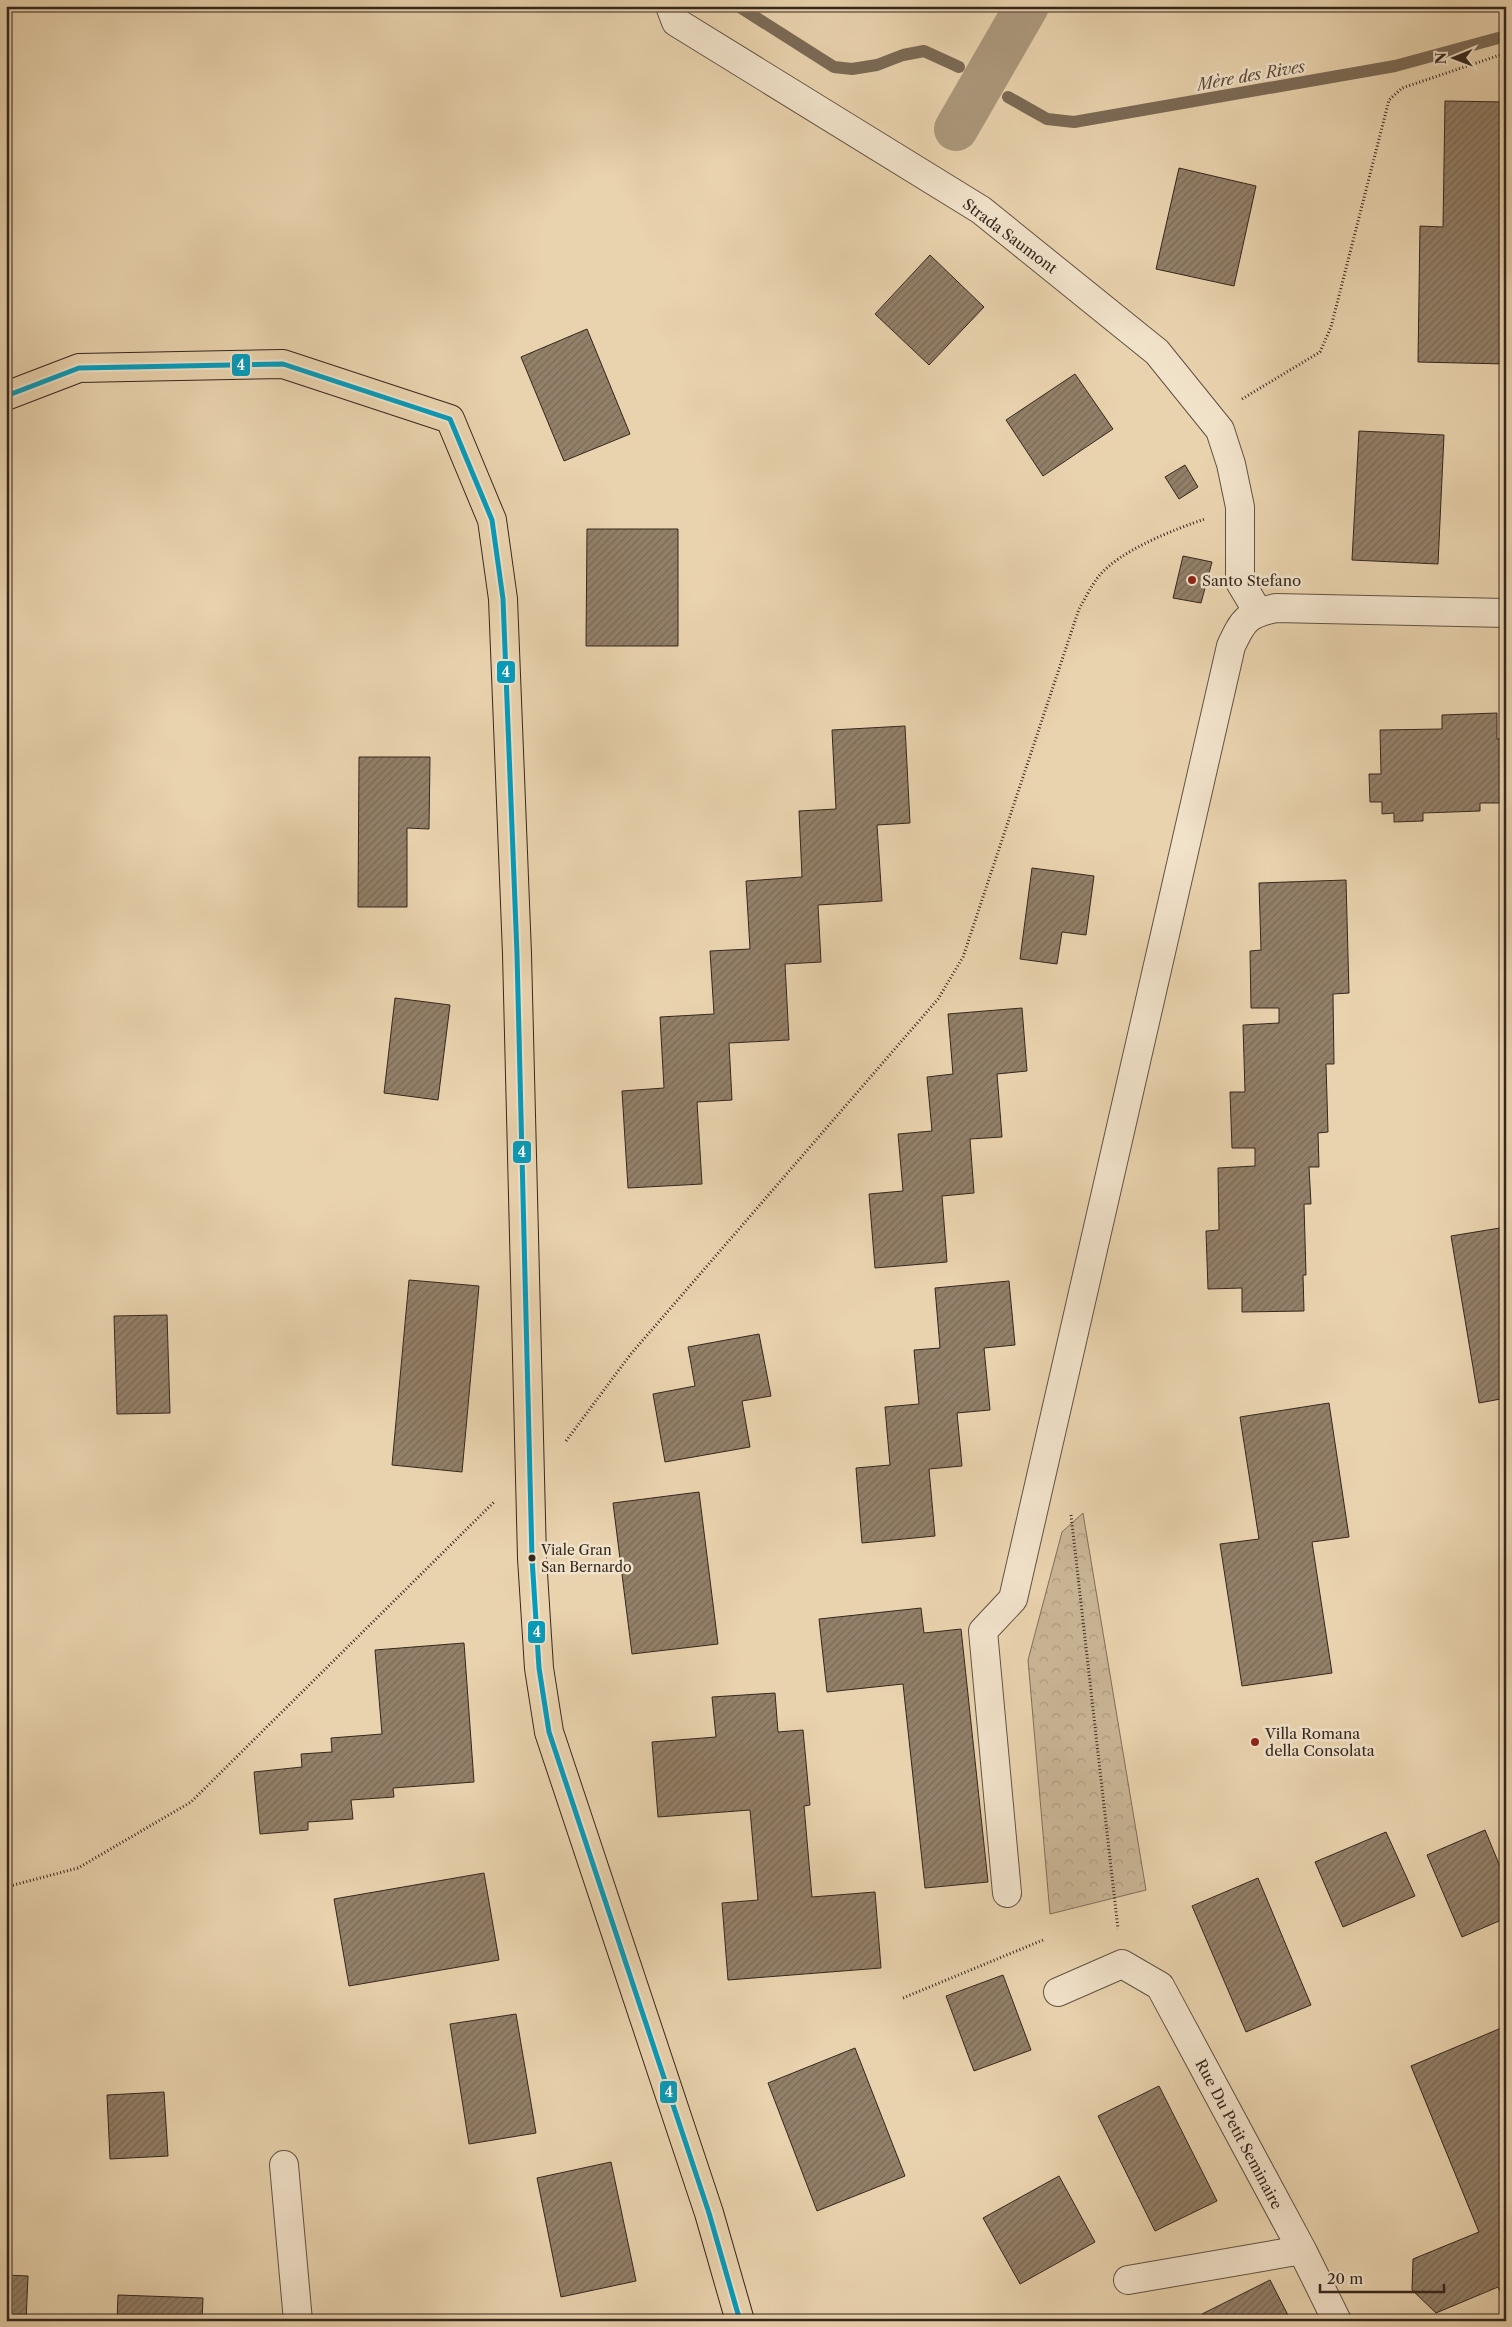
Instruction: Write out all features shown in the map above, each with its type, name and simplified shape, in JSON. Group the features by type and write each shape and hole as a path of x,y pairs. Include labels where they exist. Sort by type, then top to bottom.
{"main road":[{"path":"6,396 79,368 283,364 450,419 492,520 504,599 517,954 532,1558 539,1668 549,1732 709,2213 740,2321"}],"street":[{"name":"Strada Saumont","path":"673,14 981,210 1157,352 1220,430 1232,464 1240,507 1240,582 1258,612"},
{"path":"1006,1893 983,1631 1013,1599 1231,646 1242,622 1258,612 1276,608 1506,613"},
{"path":"1058,1992 1122,1964"},
{"name":"Rue Du Petit Seminaire","path":"1122,1964 1160,1986 1302,2250 1337,2321"},
{"path":"284,2165 298,2321"},
{"path":"1128,2280 1302,2250"}],"path":[{"path":"1502,6 1506,12"},
{"path":"1211,418 1320,352 1330,327 1389,100 1402,88 1506,53"},
{"path":"562,1448 630,1355 938,1000 962,956 1079,609 1100,575 1127,554 1172,529 1240,507"},
{"path":"6,1887 78,1868 191,1802 506,1490 531,1487"},
{"path":"1070,1513 1122,1964"},
{"path":"903,1998 1042,1940"}],"green space":[{"path":"1083,1513 1146,1890 1050,1914 1028,1660 1062,1532"}],"building":[{"path":"1445,101 1506,102 1506,364 1418,362 1420,226 1443,227"},
{"path":"1179,168 1256,186 1234,286 1156,269"},
{"path":"930,255 984,307 929,365 875,314"},
{"path":"587,329 630,434 564,461 521,357"},
{"path":"1075,374 1113,429 1043,476 1006,420"},
{"path":"1359,431 1444,435 1438,564 1352,560"},
{"path":"1185,465 1198,487 1179,499 1165,477"},
{"path":"587,529 678,529 678,646 586,646"},
{"name":"Santo Stefano","path":"1183,556 1212,562 1201,603 1173,598"},
{"path":"1497,713 1497,739 1506,739 1506,803 1480,803 1480,811 1423,813 1423,821 1394,822 1394,813 1382,814 1382,802 1370,802 1369,774 1381,774 1380,730 1442,729 1442,715"},
{"path":"905,726 910,823 877,825 882,901 818,905 821,962 785,964 789,1040 729,1043 732,1100 697,1102 702,1184 628,1188 622,1091 664,1088 660,1017 714,1014 710,951 750,949 746,881 802,877 799,811 836,809 832,730"},
{"path":"359,757 430,757 429,829 407,828 407,907 358,907"},
{"path":"1032,868 1094,876 1086,935 1062,932 1057,964 1020,959"},
{"path":"1346,880 1349,993 1333,994 1334,1064 1326,1064 1328,1132 1318,1133 1319,1167 1309,1167 1311,1204 1304,1204 1306,1275 1303,1275 1304,1311 1242,1312 1242,1288 1208,1289 1206,1231 1219,1230 1218,1168 1255,1166 1255,1148 1232,1148 1230,1092 1245,1092 1243,1025 1279,1023 1279,1008 1251,1008 1250,951 1261,950 1259,883"},
{"path":"395,998 450,1005 438,1100 384,1093"},
{"path":"1022,1008 1027,1071 997,1074 1002,1137 970,1139 974,1193 942,1196 947,1262 875,1268 869,1194 903,1191 898,1134 932,1131 927,1077 953,1074 948,1014"},
{"path":"1506,1227 1506,1398 1479,1403 1451,1236"},
{"path":"409,1280 479,1286 462,1472 392,1465"},
{"path":"1009,1281 1015,1345 984,1348 990,1410 957,1413 962,1466 929,1469 935,1536 862,1543 856,1468 890,1465 885,1407 919,1404 914,1350 940,1348 935,1288"},
{"path":"167,1315 170,1413 117,1414 114,1316"},
{"path":"759,1334 771,1396 742,1401 750,1447 665,1462 653,1394 695,1386 688,1347"},
{"path":"1329,1403 1349,1537 1312,1542 1332,1673 1242,1686 1220,1544 1259,1539 1240,1417"},
{"path":"699,1492 718,1644 632,1654 613,1503"},
{"path":"921,1608 924,1633 961,1629 988,1882 925,1888 903,1684 827,1692 819,1619"},
{"path":"464,1643 474,1782 393,1788 394,1797 351,1800 353,1819 308,1822 308,1830 260,1834 254,1772 302,1767 301,1754 332,1752 331,1738 382,1734 375,1650"},
{"path":"775,1693 778,1732 803,1730 810,1805 804,1806 812,1897 875,1892 881,1968 728,1980 722,1903 758,1900 750,1810 658,1817 652,1742 716,1737 712,1697"},
{"path":"1485,1830 1506,1881 1506,1918 1462,1937 1427,1855"},
{"path":"1386,1832 1415,1896 1343,1927 1315,1862"},
{"path":"484,1873 499,1960 349,1986 334,1899"},
{"path":"1258,1878 1311,2005 1246,2032 1192,1906"},
{"path":"1003,1975 1031,2050 974,2071 946,1996"},
{"path":"516,2014 536,2133 469,2144 450,2024"},
{"path":"1506,2026 1506,2306 1498,2287 1436,2313 1412,2290 1413,2259 1479,2232 1411,2066"},
{"path":"855,2048 905,2176 817,2211 768,2083"},
{"path":"1159,2086 1217,2201 1155,2231 1098,2116"},
{"path":"164,2092 168,2156 110,2159 107,2095"},
{"path":"611,2162 636,2281 561,2297 537,2178"},
{"path":"1059,2176 1095,2242 1020,2284 983,2218"},
{"path":"6,2275 28,2276 26,2321 6,2321"},
{"path":"1270,2280 1291,2321 1205,2321 1202,2314"},
{"path":"118,2295 203,2298 202,2321 117,2321"}],"waterway":[{"name":"Mère des Rives","path":"738,6 834,67 852,69 877,65 903,55 924,51 959,67"},
{"path":"956,129 1027,6"},
{"name":"Mère des Rives","path":"1008,97 1047,119 1074,122 1395,66 1502,37"}],"transit line":[{"name":"4","path":"6,396 79,368 283,364 450,419 492,520 503,599 517,954 532,1558 539,1668 549,1732 709,2213 740,2321"}],"place":[{"name":"Santo Stefano","path":"1192,580"},
{"name":"Viale Gran San Bernardo","path":"532,1558"},
{"name":"Villa Romana della Consolata","path":"1255,1742"}]}
